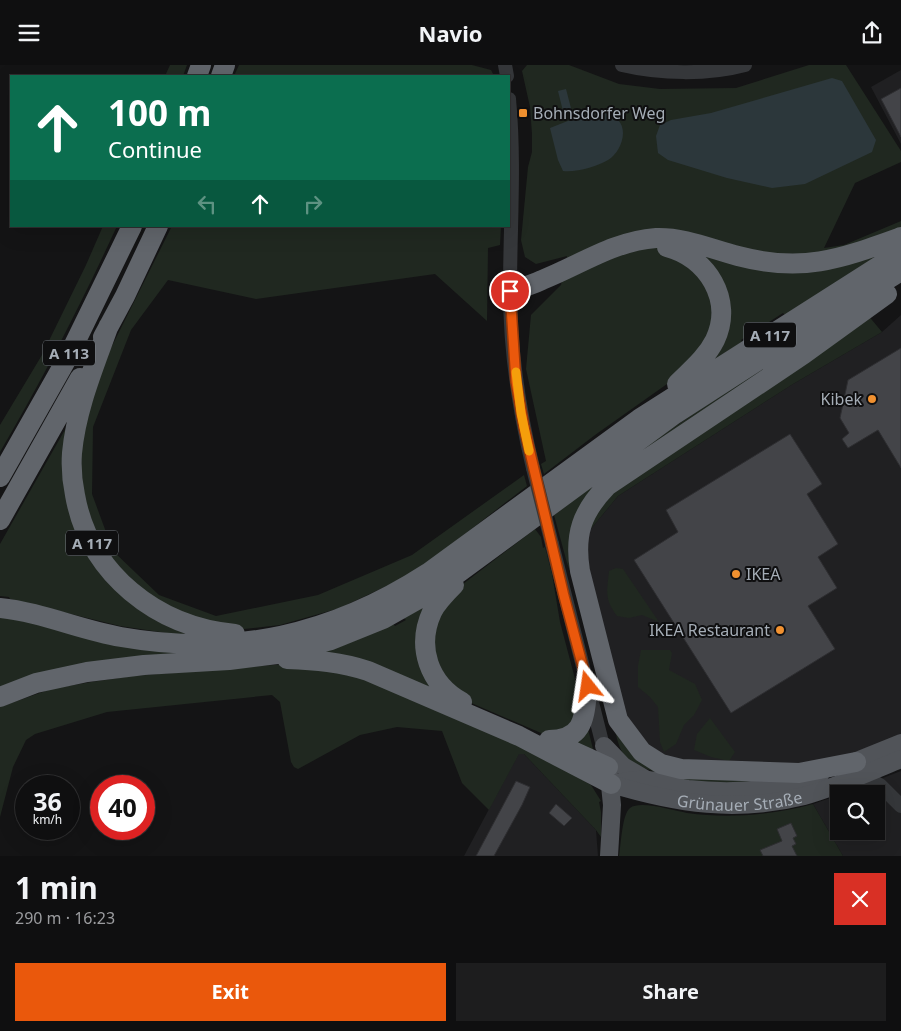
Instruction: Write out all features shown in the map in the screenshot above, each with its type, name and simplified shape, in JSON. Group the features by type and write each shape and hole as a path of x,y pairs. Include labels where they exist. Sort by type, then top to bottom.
{"highway":[{"name":"A 113","path":"0,477 69,355 132,227"},
{"name":"A 113","path":"0,520 109,325 158,227"},
{"path":"510,291 544,280 613,247 635,241 657,238 676,239 770,263 796,265 838,258 901,237"},
{"path":"635,241 672,248 690,256 702,265 711,277 721,310 716,338 700,363 640,419"},
{"name":"A 117","path":"4,608 120,637 170,644 226,644 285,635 354,614 404,589 640,419 901,252"},
{"name":"A 117","path":"0,697 46,681 87,671 144,665 229,660 277,654 323,643 383,619 438,588 675,415 901,271"},
{"path":"859,768 798,773 681,769 661,764 642,752 618,720 580,571 578,546 583,519 588,508 607,486 804,354 901,284"},
{"name":"A 117","path":"109,325 82,401 75,430 72,455 73,484 77,506 95,550 111,572 134,596 168,617 209,631 233,634 285,635"},
{"path":"491,548 448,591 433,611 426,636 426,657 435,679 448,694 477,709 549,740 610,776"},
{"path":"250,657 324,660 355,666 610,776"},
{"path":"549,740 557,740 573,734 580,727 584,718 588,686"}],"main road":[{"name":"Grünauer Straße","path":"610,776 644,794 673,800 708,805 744,805 776,802 805,796 859,768 901,743"},
{"name":"Grünauer Straße","path":"604,746 623,766 648,780"},
{"name":"Grünauer Straße","path":"610,776 632,780 648,780 685,788 718,791 767,789 901,759"},
{"path":"609,856 612,805 610,776"}],"street":[{"path":"629,66 694,72 744,65"},
{"path":"510,126 512,179 510,291 518,390 526,441 610,776"},
{"path":"859,768 888,792 901,806"}],"shaded area":[{"path":"170,65 187,65 183,75 165,75"},
{"path":"239,65 472,65 491,70 494,75 234,75"},
{"path":"527,65 569,65 619,84 660,89 736,88 809,65 846,65 901,151 901,162 855,183 824,248 844,245 901,221 901,230 827,255 670,251 709,284 715,324 691,367 595,435 544,474 541,464 546,461 526,369 531,315 561,285 567,256 536,264 525,257 521,240 528,167 532,152 530,107 522,71"},
{"path":"901,70 901,144 871,87"},
{"path":"832,78 842,81 876,140 872,152 805,184 772,188 727,178 668,160 658,153 656,136 660,125 671,120 711,113"},
{"path":"566,89 572,112 564,115 558,91"},
{"path":"605,111 617,119 623,130 622,141 616,152 608,160 593,167 563,171 558,160 550,128 588,113"},
{"path":"103,227 117,227 61,341 0,452 0,425 42,355"},
{"path":"172,227 501,227 500,245 488,248 487,321 435,274 256,299 168,280 131,330 93,427 92,494 113,551 159,595 216,616 318,595 412,555 524,475 527,486 435,557 399,580 340,608 280,625 244,629 220,629 188,621 121,578 82,506 79,431 110,350"},
{"path":"900,242 785,315 783,313 710,362 722,338 700,250 764,267"},
{"path":"866,302 597,489 577,589 567,563 554,515 631,456"},
{"path":"867,314 882,332 793,384 618,496 590,530 597,503"},
{"path":"901,315 901,737 806,768 723,767 656,756 622,712 585,550 590,530 618,496 793,384 882,332"},
{"path":"75,412 72,429 97,559 205,635 180,635 120,626 0,596 0,544"},
{"path":"535,529 541,537 543,548 545,547 552,574 560,622 579,694 579,721 548,736 462,699 435,670 432,627 463,584"},
{"path":"616,568 623,569 659,622 642,615 629,618 617,616 608,600 607,590 609,571"},
{"path":"430,603 442,697 317,654 349,643 393,624 395,626 406,620 404,618"},
{"path":"0,617 191,651 0,688"},
{"path":"641,650 670,650 672,653 669,670 695,684 702,700 694,715 684,725 676,744 664,752 660,742 658,707 638,687 638,666"},
{"path":"287,664 334,666 515,740 591,785 601,801 599,802 601,837 524,754 519,754 489,810 462,783 442,731 397,727 360,735 298,769 291,762 280,702 272,695 107,712 35,734 26,740 13,767 0,817 0,707 51,689 91,682 133,676"},
{"path":"710,718 735,752 729,761 711,757 694,750 697,734"},
{"path":"614,724 646,760 783,779 710,785 652,774 653,771 635,764 624,755 618,742"},
{"path":"587,725 594,753 569,742"},
{"path":"519,753 524,754 596,830 598,856 464,856"},
{"path":"901,771 901,856 843,856 834,840 885,840 885,785 864,785"},
{"path":"830,798 830,833 813,804"},
{"path":"813,804 830,833 830,840 834,840 843,856 619,856 625,816 630,808 635,806 642,805 687,813 719,816 751,815"}],"building":[{"path":"901,88 901,137 881,99"},
{"name":"Kibek","path":"901,348 901,468 878,430 848,448 842,439 849,433 840,418 848,380"},
{"name":"IKEA","path":"790,434 822,484 807,494 838,544 818,557 837,588 808,606 835,649 731,713 634,560 678,532 666,510"},
{"path":"516,781 530,787 522,805 494,856 476,856"},
{"path":"556,804 572,818 564,826 549,813"},
{"path":"791,823 797,836 793,838 796,844 792,846 797,856 763,856 760,850 782,841 777,829"}],"slow traffic":[{"path":"516,372 521,413 529,451"}],"place":[{"name":"Bohnsdorfer Weg","path":"523,113"},
{"name":"Kibek","path":"872,399"},
{"name":"IKEA","path":"736,574"},
{"name":"IKEA Restaurant","path":"780,630"}],"route":[{"path":"510,291 516,382 526,441 588,686"}]}
